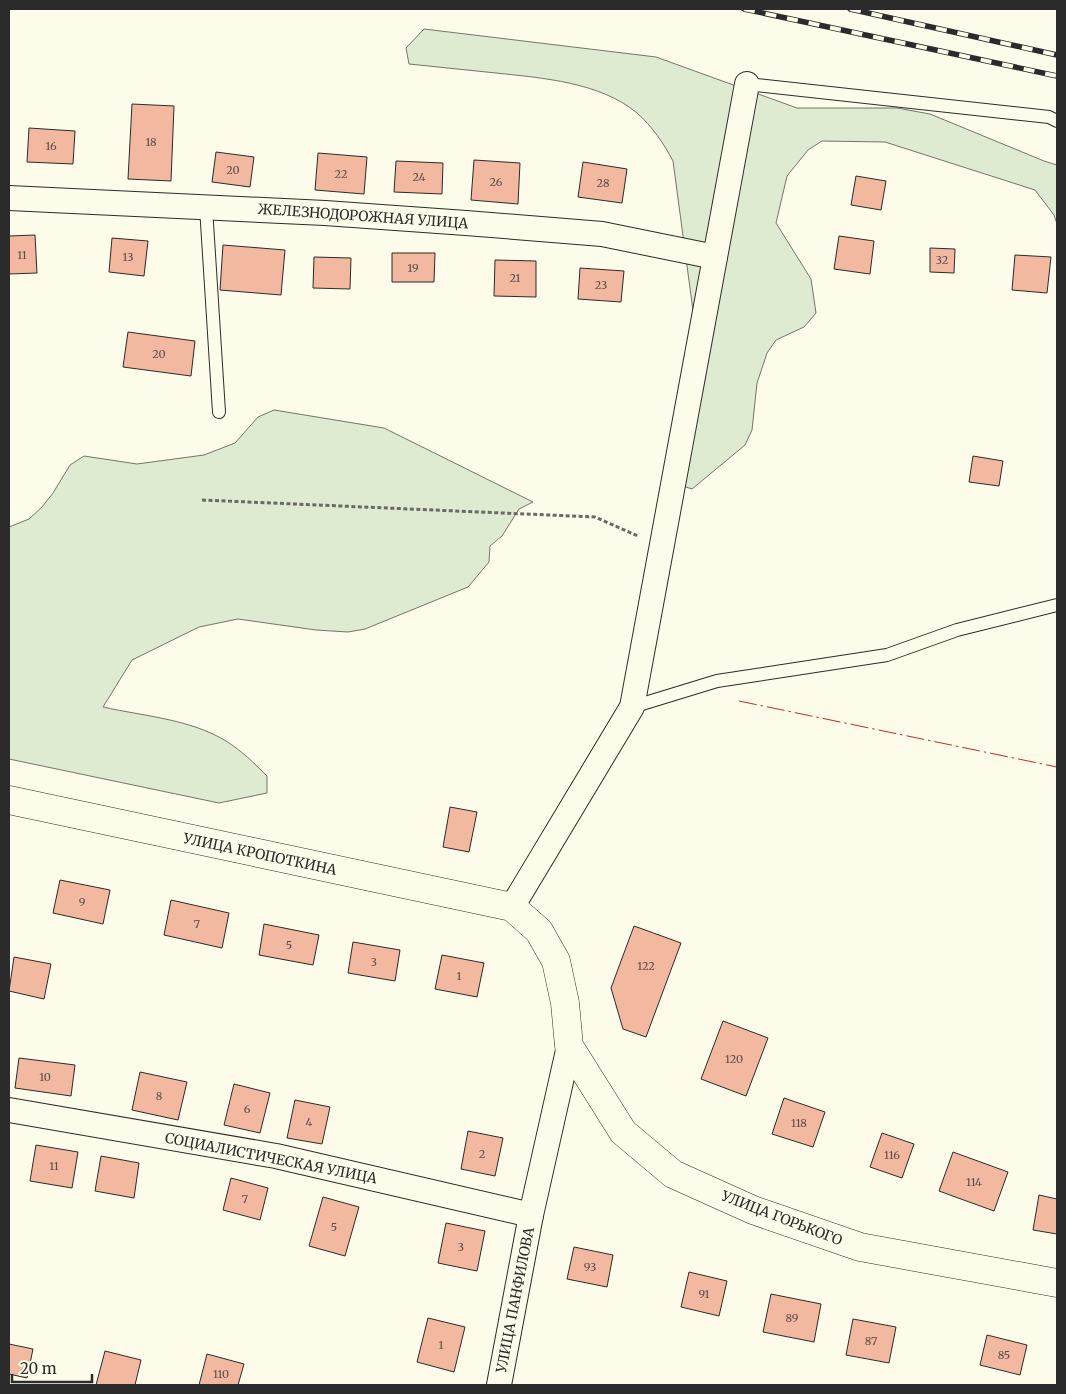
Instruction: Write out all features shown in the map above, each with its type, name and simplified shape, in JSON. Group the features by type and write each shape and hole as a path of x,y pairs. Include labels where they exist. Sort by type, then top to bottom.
{"main road":[{"name":"УЛИЦА КРОПОТКИНА","path":"9,800 512,907"},
{"path":"512,907 539,931 556,961 564,1003 569,1046"},
{"name":"УЛИЦА ГОРЬКОГО","path":"569,1046 623,1132 673,1174 753,1210 860,1247 1057,1283"}],"street":[{"path":"512,907 632,707 747,84"},
{"name":"ЖЕЛЕЗНОДОРОЖНАЯ УЛИЦА","path":"9,198 335,213 602,234 715,257"},
{"name":"УЛИЦА ПАНФИЛОВА","path":"499,1385 531,1214 569,1046"},
{"name":"СОЦИАЛИСТИЧЕСКАЯ УЛИЦА","path":"9,1110 276,1156 531,1214"}],"lane":[{"path":"747,84 1049,117 1057,121"},
{"path":"206,206 219,412"},
{"path":"632,707 717,681 887,656 957,630 1057,604"}],"path":[{"path":"202,500 595,517 661,546"}],"green space":[{"path":"424,29 656,57 797,108 897,108 930,114 1057,165 1057,224 1054,215 1035,190 885,142 822,141 808,150 787,176 776,223 811,279 816,313 804,327 776,340 767,353 757,383 752,430 745,445 692,489 677,484 694,318 673,161 662,142 653,129 637,113 606,94 588,88 532,77 409,64 406,48"},
{"path":"274,410 384,428 533,502 519,509 502,536 490,546 489,562 468,587 365,629 348,632 316,630 238,619 199,627 132,660 103,707 182,723 226,741 253,762 267,776 267,793 219,803 9,759 9,527 29,519 42,507 70,465 84,456 137,464 204,455 235,443 258,417"}],"building":[{"path":"132,104 174,106 171,181 128,179"},
{"path":"29,128 75,131 73,164 27,162"},
{"path":"216,152 254,157 250,187 212,182"},
{"path":"318,153 367,157 364,194 315,190"},
{"path":"474,160 520,163 518,204 471,200"},
{"path":"396,161 443,163 442,194 394,192"},
{"path":"583,162 627,169 622,203 578,197"},
{"path":"856,176 886,181 881,210 851,205"},
{"path":"35,235 37,273 9,274 9,236"},
{"path":"839,236 874,241 870,274 834,269"},
{"path":"112,238 148,241 144,276 109,272"},
{"path":"223,245 285,250 281,295 220,290"},
{"path":"930,248 955,249 954,273 930,272"},
{"path":"392,253 435,253 434,282 392,282"},
{"path":"1015,255 1051,257 1047,293 1012,290"},
{"path":"314,257 351,258 350,289 313,288"},
{"path":"495,260 536,261 536,297 494,296"},
{"path":"580,268 624,271 621,302 578,299"},
{"path":"128,332 195,341 191,376 123,367"},
{"path":"973,456 1003,461 999,486 969,482"},
{"path":"450,807 477,812 469,852 443,847"},
{"path":"60,880 110,890 103,924 53,913"},
{"path":"171,900 229,913 222,948 164,935"},
{"path":"264,924 319,935 313,965 259,955"},
{"path":"634,926 681,943 646,1037 623,1029 611,988"},
{"path":"353,942 400,950 395,981 348,973"},
{"path":"442,955 484,963 477,997 435,989"},
{"path":"14,957 51,964 44,999 9,991"},
{"path":"723,1021 768,1038 746,1096 701,1079"},
{"path":"19,1058 75,1065 71,1096 15,1088"},
{"path":"140,1072 187,1082 178,1120 132,1110"},
{"path":"234,1084 270,1093 260,1133 224,1125"},
{"path":"784,1098 825,1112 813,1147 772,1134"},
{"path":"295,1100 330,1107 322,1144 287,1138"},
{"path":"468,1131 503,1138 495,1176 461,1169"},
{"path":"882,1133 914,1144 902,1178 870,1167"},
{"path":"36,1145 78,1152 72,1188 30,1181"},
{"path":"953,1152 1008,1172 994,1211 939,1191"},
{"path":"101,1156 139,1163 134,1198 95,1191"},
{"path":"231,1178 268,1188 260,1220 223,1210"},
{"path":"1039,1195 1057,1199 1057,1234 1033,1230"},
{"path":"323,1197 359,1207 345,1256 309,1246"},
{"path":"446,1223 485,1231 477,1271 438,1263"},
{"path":"574,1247 613,1255 607,1287 567,1279"},
{"path":"689,1272 727,1281 719,1316 681,1307"},
{"path":"771,1294 821,1304 814,1342 763,1332"},
{"path":"428,1318 465,1327 454,1372 417,1362"},
{"path":"853,1319 896,1327 889,1363 846,1355"},
{"path":"987,1335 1027,1345 1020,1375 980,1365"},
{"path":"9,1344 33,1349 27,1378 9,1374"},
{"path":"105,1351 141,1360 135,1385 96,1385"},
{"path":"207,1354 244,1364 238,1385 199,1385"}],"railway":[{"path":"744,9 1057,76"},
{"path":"850,9 1057,55"}],"power":[{"path":"739,701 1057,767"}]}
